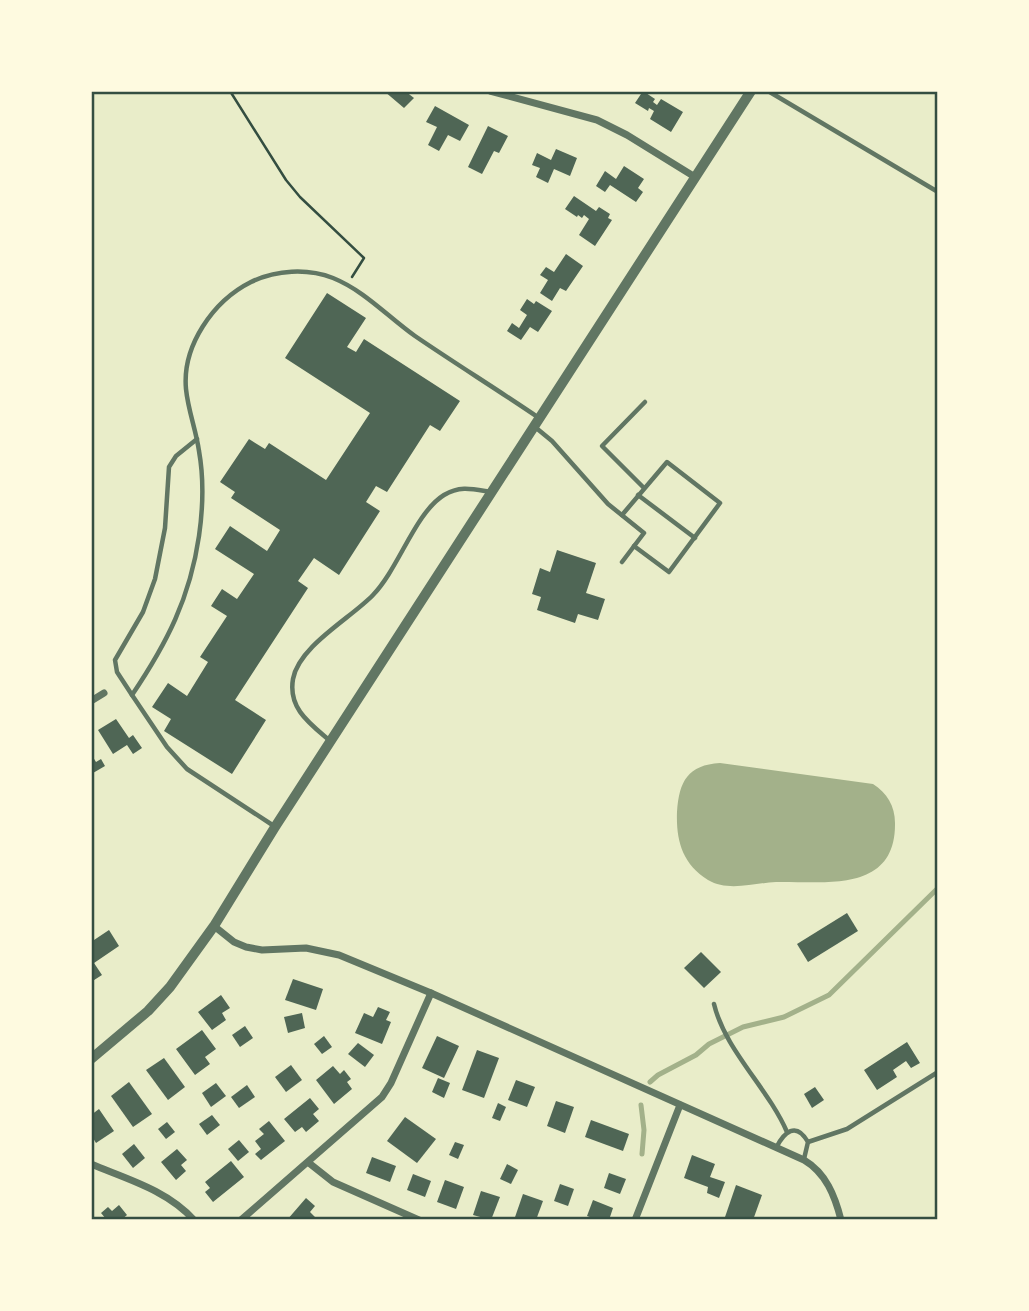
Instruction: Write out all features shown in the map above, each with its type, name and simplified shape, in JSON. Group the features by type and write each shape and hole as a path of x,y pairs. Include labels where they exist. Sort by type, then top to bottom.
{"street":[{"path":"490,91 605,123 695,177"},
{"path":"91,1059 160,1000 214,926 275,827 751,91"},
{"path":"91,701 104,693"},
{"path":"214,926 234,942 246,947 262,950 306,948 339,955 431,993 804,1160 825,1180 835,1199 841,1220"},
{"path":"241,1220 376,1104 387,1091 431,993"},
{"path":"635,1220 680,1105"},
{"path":"309,1163 333,1182 419,1220"},
{"path":"91,1164 160,1193 194,1220"}],"lane":[{"path":"768,91 938,192"},
{"path":"132,695 167,639 190,582 202,509 201,465 187,399 186,369 191,350 201,330 223,301 253,281 290,272 315,273 348,285 537,422 602,498 644,533 622,562"},
{"path":"644,488 602,446 645,402"},
{"path":"197,439 176,456 169,467 165,528 155,579 138,622 115,660 117,672 167,747 187,769 275,827"},
{"path":"622,515 667,462 720,503 669,572 634,546"},
{"path":"331,741 296,708 292,696 293,679 302,659 318,642 372,597 387,579 420,523 442,496 465,487 492,492"},
{"path":"638,495 695,538"},
{"path":"714,1004 722,1026 787,1132"},
{"path":"808,1142 847,1129 938,1072"},
{"path":"787,1132 803,1133 808,1142 804,1160"},
{"path":"776,1148 787,1132"}],"path":[{"path":"230,91 286,180 300,197 364,258 348,285"}],"shaded area":[{"path":"720,763 873,784 889,800 894,811 892,846 883,862 870,873 854,879 741,886 716,884 692,867 682,850 677,812 680,792 687,777 700,767"}],"building":[{"path":"384,91 405,91 414,98 404,108"},
{"path":"643,91 655,99 653,102 657,105 661,99 683,112 671,132 650,119 654,111 649,108 648,111 635,103"},
{"path":"435,106 469,125 460,141 448,135 439,151 428,145 437,127 426,122"},
{"path":"488,126 508,136 499,153 494,151 482,174 468,167"},
{"path":"556,149 577,158 570,176 554,169 548,183 536,177 540,168 532,165 537,153 551,160"},
{"path":"624,166 644,179 638,188 643,192 636,202 610,185 605,192 596,186 605,171 616,179"},
{"path":"574,196 596,211 599,207 610,214 608,218 612,220 595,246 579,235 589,219 584,215 582,218 578,215 577,217 565,209"},
{"path":"566,254 583,266 566,291 560,288 552,301 540,293 548,280 540,275 546,267 554,272"},
{"path":"327,293 366,318 347,347 356,352 364,339 460,401 440,431 430,425 387,492 376,486 366,502 380,511 339,575 314,558 298,581 308,588 235,700 266,720 232,774 164,731 171,719 152,707 168,683 187,696 208,662 200,657 227,616 211,606 222,589 237,599 254,574 215,549 230,526 267,551 280,530 231,498 235,492 220,482 249,439 265,449 269,443 326,480 370,413 285,358"},
{"path":"527,299 552,311 538,332 530,327 521,340 507,331 512,323 519,328 527,315 520,310"},
{"path":"557,550 596,563 586,593 605,599 598,620 578,614 575,623 537,610 541,597 532,594 540,568 550,572"},
{"path":"116,719 129,738 133,735 142,748 133,754 127,745 113,754 98,730"},
{"path":"91,754 96,762 101,759 105,766 93,773 91,770"},
{"path":"847,913 858,931 808,962 797,944"},
{"path":"109,930 119,946 94,963 102,975 91,982 91,942"},
{"path":"701,952 721,972 704,988 684,968"},
{"path":"293,979 323,989 316,1010 285,1000"},
{"path":"221,995 230,1008 222,1013 226,1020 212,1030 198,1012"},
{"path":"378,1007 390,1012 386,1020 391,1022 382,1044 355,1033 364,1013 373,1017"},
{"path":"302,1013 305,1028 288,1033 284,1017"},
{"path":"245,1026 253,1038 240,1047 232,1035"},
{"path":"202,1030 216,1049 205,1057 210,1064 195,1075 176,1049"},
{"path":"324,1036 332,1047 322,1054 314,1044"},
{"path":"437,1036 459,1046 444,1078 422,1068"},
{"path":"907,1042 920,1063 911,1068 906,1061 893,1070 897,1077 877,1090 864,1070"},
{"path":"358,1043 374,1055 365,1067 348,1054"},
{"path":"477,1050 499,1058 484,1098 462,1090"},
{"path":"164,1058 185,1087 168,1100 146,1070"},
{"path":"291,1065 302,1080 286,1092 275,1077"},
{"path":"333,1066 340,1074 344,1070 351,1079 347,1082 352,1089 334,1104 316,1080"},
{"path":"438,1078 450,1083 444,1098 432,1092"},
{"path":"516,1080 535,1087 527,1107 508,1100"},
{"path":"129,1082 152,1114 133,1127 111,1096"},
{"path":"216,1083 226,1096 211,1107 202,1093"},
{"path":"247,1085 255,1097 239,1108 231,1097"},
{"path":"815,1087 824,1100 812,1108 804,1094"},
{"path":"310,1098 319,1109 313,1114 319,1121 306,1132 302,1127 295,1132 284,1119"},
{"path":"556,1101 574,1107 565,1133 547,1126"},
{"path":"498,1103 506,1107 500,1121 492,1118"},
{"path":"99,1109 114,1131 96,1143 93,1138 91,1140 91,1115"},
{"path":"212,1115 220,1125 207,1135 199,1124"},
{"path":"405,1117 436,1139 417,1163 387,1141"},
{"path":"591,1120 629,1134 623,1151 585,1137"},
{"path":"269,1121 285,1141 261,1160 255,1154 261,1149 255,1141 264,1134 259,1129"},
{"path":"167,1122 175,1132 166,1139 158,1129"},
{"path":"239,1140 249,1152 238,1161 228,1149"},
{"path":"455,1142 464,1145 458,1159 449,1155"},
{"path":"134,1144 145,1158 133,1168 122,1154"},
{"path":"177,1149 187,1160 181,1165 186,1171 176,1180 161,1162"},
{"path":"692,1155 715,1164 710,1177 725,1182 719,1198 707,1193 708,1187 684,1178"},
{"path":"372,1157 396,1166 390,1182 366,1173"},
{"path":"231,1161 244,1177 213,1202 205,1192 210,1188 205,1182"},
{"path":"507,1164 518,1170 511,1184 500,1179"},
{"path":"609,1173 626,1179 620,1194 604,1188"},
{"path":"413,1174 431,1181 425,1197 407,1190"},
{"path":"445,1180 464,1187 456,1209 437,1202"},
{"path":"560,1184 574,1189 568,1206 554,1201"},
{"path":"736,1185 762,1195 753,1220 724,1220"},
{"path":"481,1191 500,1197 491,1220 473,1215"},
{"path":"523,1194 543,1201 536,1220 514,1220"},
{"path":"306,1198 315,1206 310,1212 316,1218 287,1220"},
{"path":"593,1200 613,1208 609,1220 587,1216"},
{"path":"119,1205 127,1215 121,1220 104,1220 106,1219 101,1213 108,1207 112,1211"}],"waterway":[{"path":"650,1082 696,1055 709,1044 743,1027 784,1017 829,995 938,888"},
{"path":"641,1105 644,1130 642,1154"}]}
